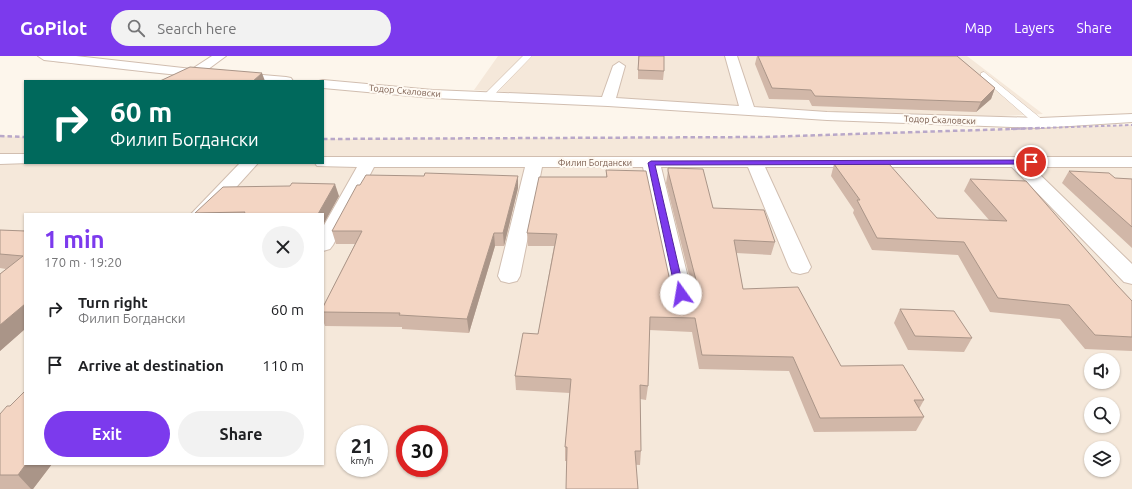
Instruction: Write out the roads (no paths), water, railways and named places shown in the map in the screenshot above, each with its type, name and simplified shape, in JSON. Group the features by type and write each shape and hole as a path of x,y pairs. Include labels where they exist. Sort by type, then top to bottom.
{"street":[{"path":"44,56 194,73 274,80"},
{"path":"194,73 220,56"},
{"path":"731,56 748,111"},
{"path":"608,102 619,66"},
{"name":"Тодор Скаловски","path":"324,84 433,94 608,102 827,116 1040,122 1132,118"},
{"path":"0,159 24,159"},
{"name":"Филип Богдански","path":"324,162 1132,162"},
{"path":"1017,162 1132,277"},
{"path":"324,243 368,163"},
{"path":"509,276 534,163"},
{"path":"651,163 681,294"},
{"path":"754,163 800,267"},
{"path":"202,213 249,164"}],"lane":[{"path":"488,96 528,56"},
{"path":"984,76 1040,122"}],"railway":[{"path":"1015,129 1132,125"},
{"path":"1015,129 1042,128"},
{"path":"324,139 762,137 1015,129"},
{"path":"0,136 24,137"}]}
